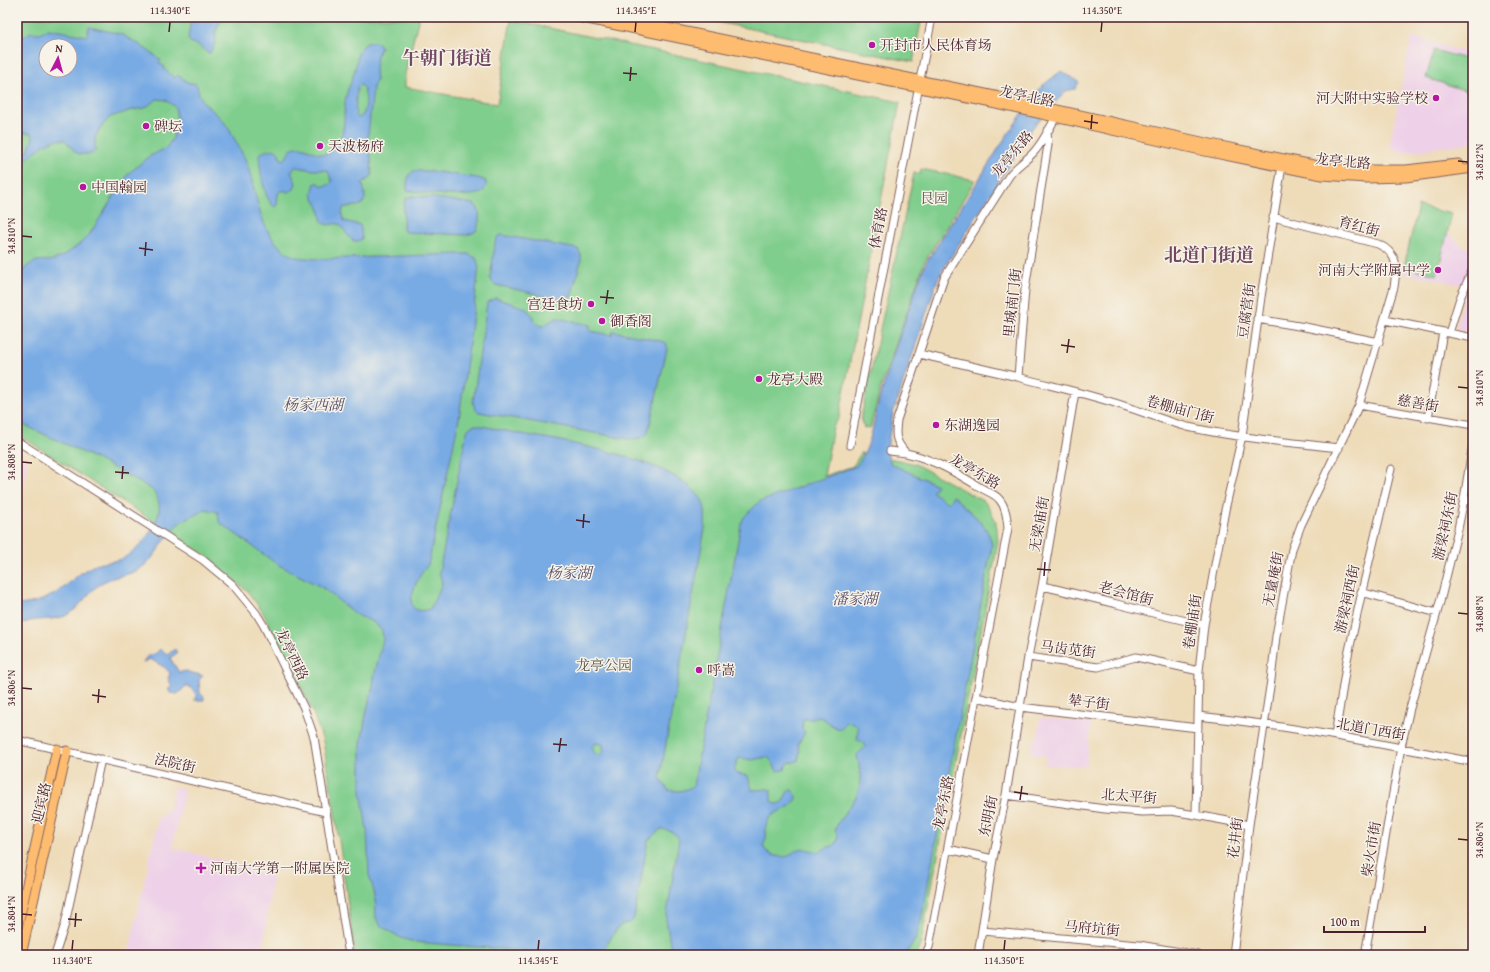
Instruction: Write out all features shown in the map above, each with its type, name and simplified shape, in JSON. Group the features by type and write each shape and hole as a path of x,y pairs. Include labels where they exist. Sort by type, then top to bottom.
{"main road":[{"name":"龙亭北路","path":"578,17 1020,105 1053,114 1322,174 1366,178 1406,177 1473,168"},
{"name":"龙亭北路","path":"614,17 919,84"},
{"name":"龙亭北路","path":"1053,114 1323,167 1366,170 1406,170 1473,162"},
{"name":"迎宾路","path":"17,929 57,749"},
{"name":"迎宾路","path":"21,955 67,751"}],"street":[{"name":"体育路","path":"850,444 932,17"},
{"name":"龙亭东路","path":"925,955 929,947 1008,528 1007,516 1003,505 998,498 961,475 922,456 906,453 897,440 897,420 944,278 1009,176 1015,168 1033,154 1038,147 1047,131 1053,114"},
{"name":"里城南门街","path":"1018,377 1025,288 1048,145 1047,131"},
{"name":"豆腐营街","path":"1242,436 1257,319 1282,166"},
{"name":"育红街","path":"1273,217 1378,244 1388,249 1394,258 1397,269 1394,287 1379,342 1359,405 1339,448"},
{"path":"1428,418 1446,332 1473,269"},
{"path":"1257,319 1306,327 1379,342"},
{"path":"1385,320 1473,338"},
{"path":"919,354 1018,377"},
{"name":"卷棚庙门街","path":"1018,377 1075,392 1130,408 1159,419 1187,426 1242,436 1339,448"},
{"name":"无梁庙街","path":"1020,706 1075,392"},
{"name":"慈善街","path":"1359,405 1473,425"},
{"name":"卷棚庙街","path":"1196,815 1199,671 1204,625 1222,524 1242,436"},
{"name":"龙亭西路","path":"17,441 204,560 233,585 256,613 264,626 311,725 318,753 348,955"},
{"name":"游梁祠东街","path":"1401,747 1410,708 1437,613 1464,499 1473,444"},
{"name":"无量庵街","path":"1264,724 1276,636 1292,549 1301,525 1339,448"},
{"path":"890,451 906,453"},
{"name":"游梁祠西街","path":"1335,736 1347,660 1391,469"},
{"path":"1464,499 1473,500"},
{"name":"老会馆街","path":"1042,586 1204,625"},
{"path":"1362,592 1437,613"},
{"name":"马齿苋街","path":"1028,657 1098,667 1136,658 1199,671"},
{"name":"辇子街","path":"976,697 1020,706 1198,728"},
{"name":"东明街","path":"978,955 1020,706"},
{"name":"北道门西街","path":"1198,716 1264,724 1401,747 1473,762"},
{"name":"花井街","path":"1233,955 1264,724"},
{"name":"法院街","path":"17,740 326,812"},
{"name":"柴火市街","path":"1365,955 1401,747"},
{"path":"55,955 65,924 101,759"},
{"name":"北太平街","path":"1006,795 1105,809 1142,812 1171,811 1250,825"},
{"path":"948,849 993,859"},
{"name":"马府坑街","path":"982,931 1138,945 1198,955"}],"shaded area":[{"name":"河大附中实验学校","path":"1412,36 1473,55 1473,142 1402,153 1389,146"},
{"name":"河南大学附属中学","path":"1418,206 1452,214 1448,232 1459,244 1465,246 1465,248 1473,250 1473,332 1456,328 1464,297 1469,286 1402,273"},
{"path":"17,454 27,461 27,466 25,478 17,490"},
{"path":"1040,718 1091,723 1086,766 1045,765 1046,756 1031,754 1033,740 1037,740"},
{"name":"河南大学第一附属医院","path":"174,787 185,790 172,848 273,872 262,955 128,955 159,816 168,811"}],"green space":[{"name":"龙亭公园","path":"17,17 419,17 405,74 405,87 497,104 511,20 900,102 839,418 833,427 824,476 853,466 861,453 915,464 985,502 995,519 998,542 921,943 916,955 355,955 323,741 310,705 263,613 249,593 204,554 17,433"},
{"name":"开封市人民体育场","path":"692,17 922,17 913,62"},
{"path":"1434,50 1473,61 1473,72 1467,91 1426,78"},
{"name":"艮园","path":"921,169 975,180 924,263 881,387 870,429 864,428 861,417 914,173 920,174"},
{"path":"1418,206 1452,214 1437,275 1404,267"}],"water":[{"path":"191,17 222,17 215,33 216,41 210,53 198,45 190,42 188,39"},
{"name":"龙亭公园","path":"89,27 121,34 161,60 159,63 175,78 178,75 187,82 196,84 199,95 208,107 224,122 245,159 264,224 270,235 278,245 289,254 300,258 319,259 458,254 468,254 476,258 479,266 459,419 428,565 419,578 412,595 414,608 420,610 430,609 442,584 439,573 466,435 468,429 472,426 477,425 551,439 631,458 670,474 687,484 699,496 704,507 705,528 660,777 668,790 675,791 681,791 693,786 741,524 744,517 759,502 856,466 866,450 890,364 926,263 1007,135 1042,86 1061,71 1079,82 1075,89 1066,91 1033,127 942,271 937,281 893,413 887,453 891,464 937,485 932,492 948,503 953,496 971,512 987,530 992,545 921,921 916,938 906,955 672,955 666,920 679,839 671,832 661,829 648,840 634,918 631,922 623,924 617,928 604,949 570,952 539,952 415,942 401,938 381,926 376,918 375,895 369,875 367,830 361,791 361,743 383,639 382,631 375,623 355,614 323,588 277,564 219,522 218,512 205,509 181,522 170,533 146,564 136,571 109,579 104,582 94,589 75,609 65,616 26,622 17,626 17,605 35,602 51,596 89,568 97,564 125,557 140,545 147,537 157,519 159,509 158,500 154,492 148,487 68,445 26,426 17,419 17,279 23,270 31,263 61,257 89,235 129,173 150,156 166,148 173,138 177,119 175,107 166,100 157,99 145,108 132,110 110,117 100,128 95,138 95,151 91,154 81,154 75,152 65,140 57,140 45,145 23,161 17,163 17,156 28,152 33,137 30,133 17,132 17,38 20,39 31,32 39,33 49,29 87,36","holes":["819,717 823,718 837,728 843,726 846,721 855,724 858,727 857,740 862,742 865,747 857,755 860,776 859,791 838,823 835,831 838,834 837,841 833,846 818,852 799,849 789,856 774,856 763,846 766,839 767,824 772,816 790,806 796,798 795,793 789,790 783,801 776,804 771,800 770,789 752,790 748,776 738,774 734,771 738,759 742,758 751,760 767,757 771,760 777,771 784,770 788,763 798,761 800,751 798,744 805,733 802,728 803,720","596,743 602,744 604,750 601,755 595,754 592,748"]},
{"path":"370,42 380,44 381,47 377,56 375,69 376,81 373,87 368,137 372,175 362,183 365,197 363,203 360,205 343,208 342,215 344,221 360,225 362,239 355,241 350,238 339,224 328,225 321,219 319,209 312,194 315,183 323,186 329,185 332,182 328,171 295,167 291,172 296,183 294,189 289,192 281,190 278,194 277,205 275,207 271,203 265,191 261,175 259,154 269,150 275,150 279,154 280,158 284,160 293,148 305,148 323,154 328,153 334,148 342,134 347,91 354,73 359,51","holes":["361,85 366,103 362,116 358,118 356,116 357,89 358,86"]},
{"path":"413,171 431,171 478,178 486,181 486,187 482,193 466,195 434,194 407,190 408,177"},
{"path":"413,196 474,204 477,206 479,212 477,230 466,235 405,232 403,229 404,203 406,198"},
{"path":"502,235 578,249 581,255 581,261 571,297 563,300 496,285 493,283 490,278 495,243 498,236"},
{"path":"495,298 526,308 532,315 534,321 541,326 556,318 590,325 590,331 612,335 613,331 665,342 667,344 667,349 648,433 645,436 633,440 479,412 475,409 473,403 487,303"},
{"path":"160,649 167,655 175,649 177,653 170,658 179,672 187,671 203,676 199,680 200,693 204,697 204,700 194,700 196,696 195,692 192,688 186,686 178,694 170,693 168,688 172,686 168,679 170,673 164,667 150,659 143,663 148,656 155,654"}],"place":[{"name":"开封市人民体育场","path":"872,45"},
{"name":"河大附中实验学校","path":"1436,98"},
{"name":"碑坛","path":"146,126"},
{"name":"天波杨府","path":"320,146"},
{"name":"中国翰园","path":"83,187"},
{"name":"河南大学附属中学","path":"1438,270"},
{"name":"宫廷食坊","path":"591,304"},
{"name":"御香阁","path":"602,321"},
{"name":"龙亭大殿","path":"759,379"},
{"name":"东湖逸园","path":"936,425"},
{"name":"呼嵩","path":"699,670"},
{"name":"河南大学第一附属医院","path":"201,868"}],"district":[{"name":"午朝门街道","path":"447,57"},
{"name":"北道门街道","path":"1209,254"}],"water label":[{"name":"杨家西湖","path":"313,404"},
{"name":"杨家湖","path":"569,572"},
{"name":"潘家湖","path":"855,598"}]}
